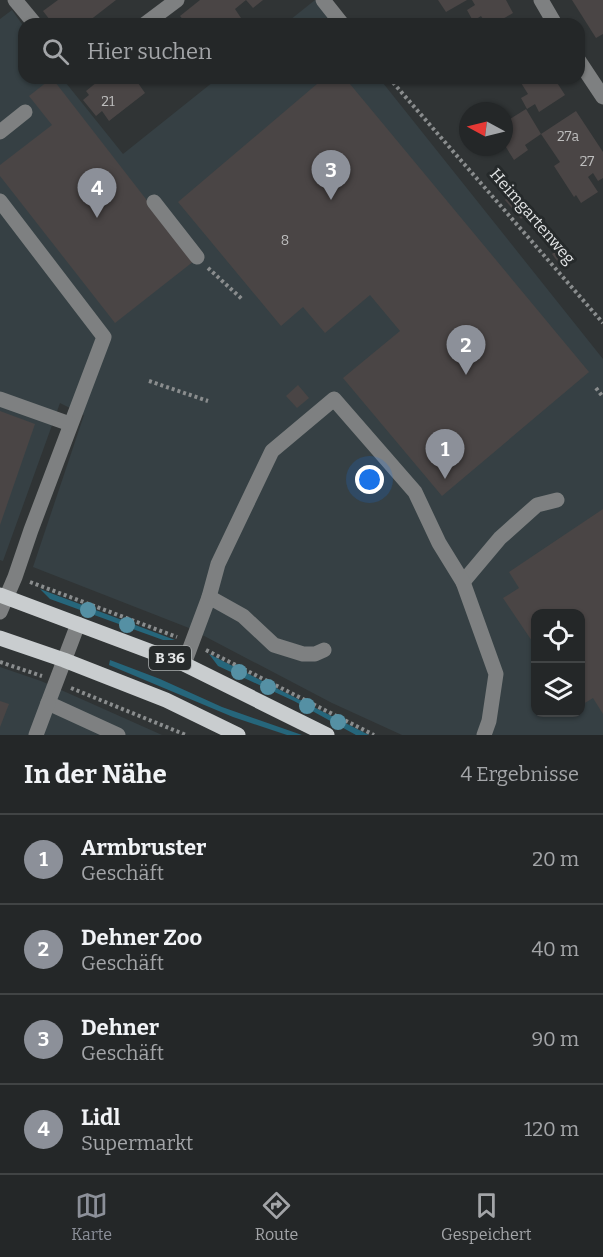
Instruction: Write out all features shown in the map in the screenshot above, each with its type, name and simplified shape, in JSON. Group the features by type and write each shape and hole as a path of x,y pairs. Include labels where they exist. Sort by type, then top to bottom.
{"main road":[{"name":"B 36","path":"2,602 78,624 184,664 327,735"},
{"path":"0,638 166,700 238,735"}],"street":[{"path":"15,0 30,18"},
{"path":"154,18 177,0"},
{"path":"323,0 337,18"},
{"path":"541,0 552,18"},
{"path":"585,70 603,97"},
{"path":"0,132 25,112"},
{"path":"0,201 104,337 15,577 2,602"},
{"path":"154,202 196,257"},
{"path":"0,399 70,424"},
{"path":"184,664 209,597 218,564 272,452 334,399 415,492 439,543 463,582 496,674 489,721 484,735"},
{"path":"463,582 500,538 537,505 557,500"},
{"path":"209,597 243,616 274,645 303,654 315,654 324,650"},
{"path":"36,735 78,624"},
{"path":"48,703 118,735"}],"path":[{"name":"Heimgartenweg","path":"394,84 603,323"},
{"path":"196,257 243,300"},
{"path":"149,381 208,400"},
{"path":"596,388 603,397"},
{"path":"0,662 56,681 186,735"}],"shaded area":[{"path":"315,0 331,18 292,18"},
{"path":"12,10 18,18 18,84 67,84 123,154 210,84 384,84 603,359 603,735 402,735 332,703 189,628 33,567 84,415 60,403 3,561 0,560 0,19"},
{"path":"40,589 175,640 163,640 50,599"},
{"path":"209,654 369,735 356,735 294,701 218,666"},
{"path":"110,660 160,679 222,707 302,735 287,735 233,717 109,665"},
{"path":"0,667 41,681 162,735 0,735"}],"building":[{"path":"58,0 116,0 93,18 48,18 43,11"},
{"path":"200,0 246,0 235,9 241,18 182,18 180,16"},
{"path":"246,0 263,0 253,8"},
{"path":"438,0 467,0 446,12"},
{"path":"472,0 506,0 513,13 504,18 482,18 481,16 471,18 467,10 475,5"},
{"path":"572,0 603,0 603,34 596,38"},
{"path":"44,84 57,84 194,261 115,323 0,176 0,165 52,125 29,96"},
{"path":"95,84 139,84 145,93 109,121 102,111 96,116 83,100 89,95 86,91"},
{"path":"317,84 350,84 589,372 442,496 343,378 400,331 370,295 325,333 303,307 281,326 178,202"},
{"path":"522,84 558,84 565,95 539,112 535,104 527,109 521,98 528,94"},
{"path":"526,109 541,134 525,145 528,150 514,160 512,156 513,117"},
{"path":"576,111 603,152 603,178 598,181 593,173 588,177 598,192 581,203 576,195 574,197 554,166 560,162 541,134"},
{"path":"510,195 527,214 521,219 505,200"},
{"path":"558,249 567,261 561,266 552,254"},
{"path":"298,385 309,398 297,408 286,396"},
{"path":"0,411 35,424 0,525"},
{"path":"603,509 603,714 593,698 585,703 585,609 531,609 531,640 503,598 519,588 509,572"},
{"path":"0,701 9,704 0,727"}],"place":[{"name":"Dehner","path":"331,200"},
{"name":"Lidl","path":"97,218"},
{"name":"Dehner Zoo","path":"466,375"},
{"name":"Armbruster","path":"445,479"}]}
